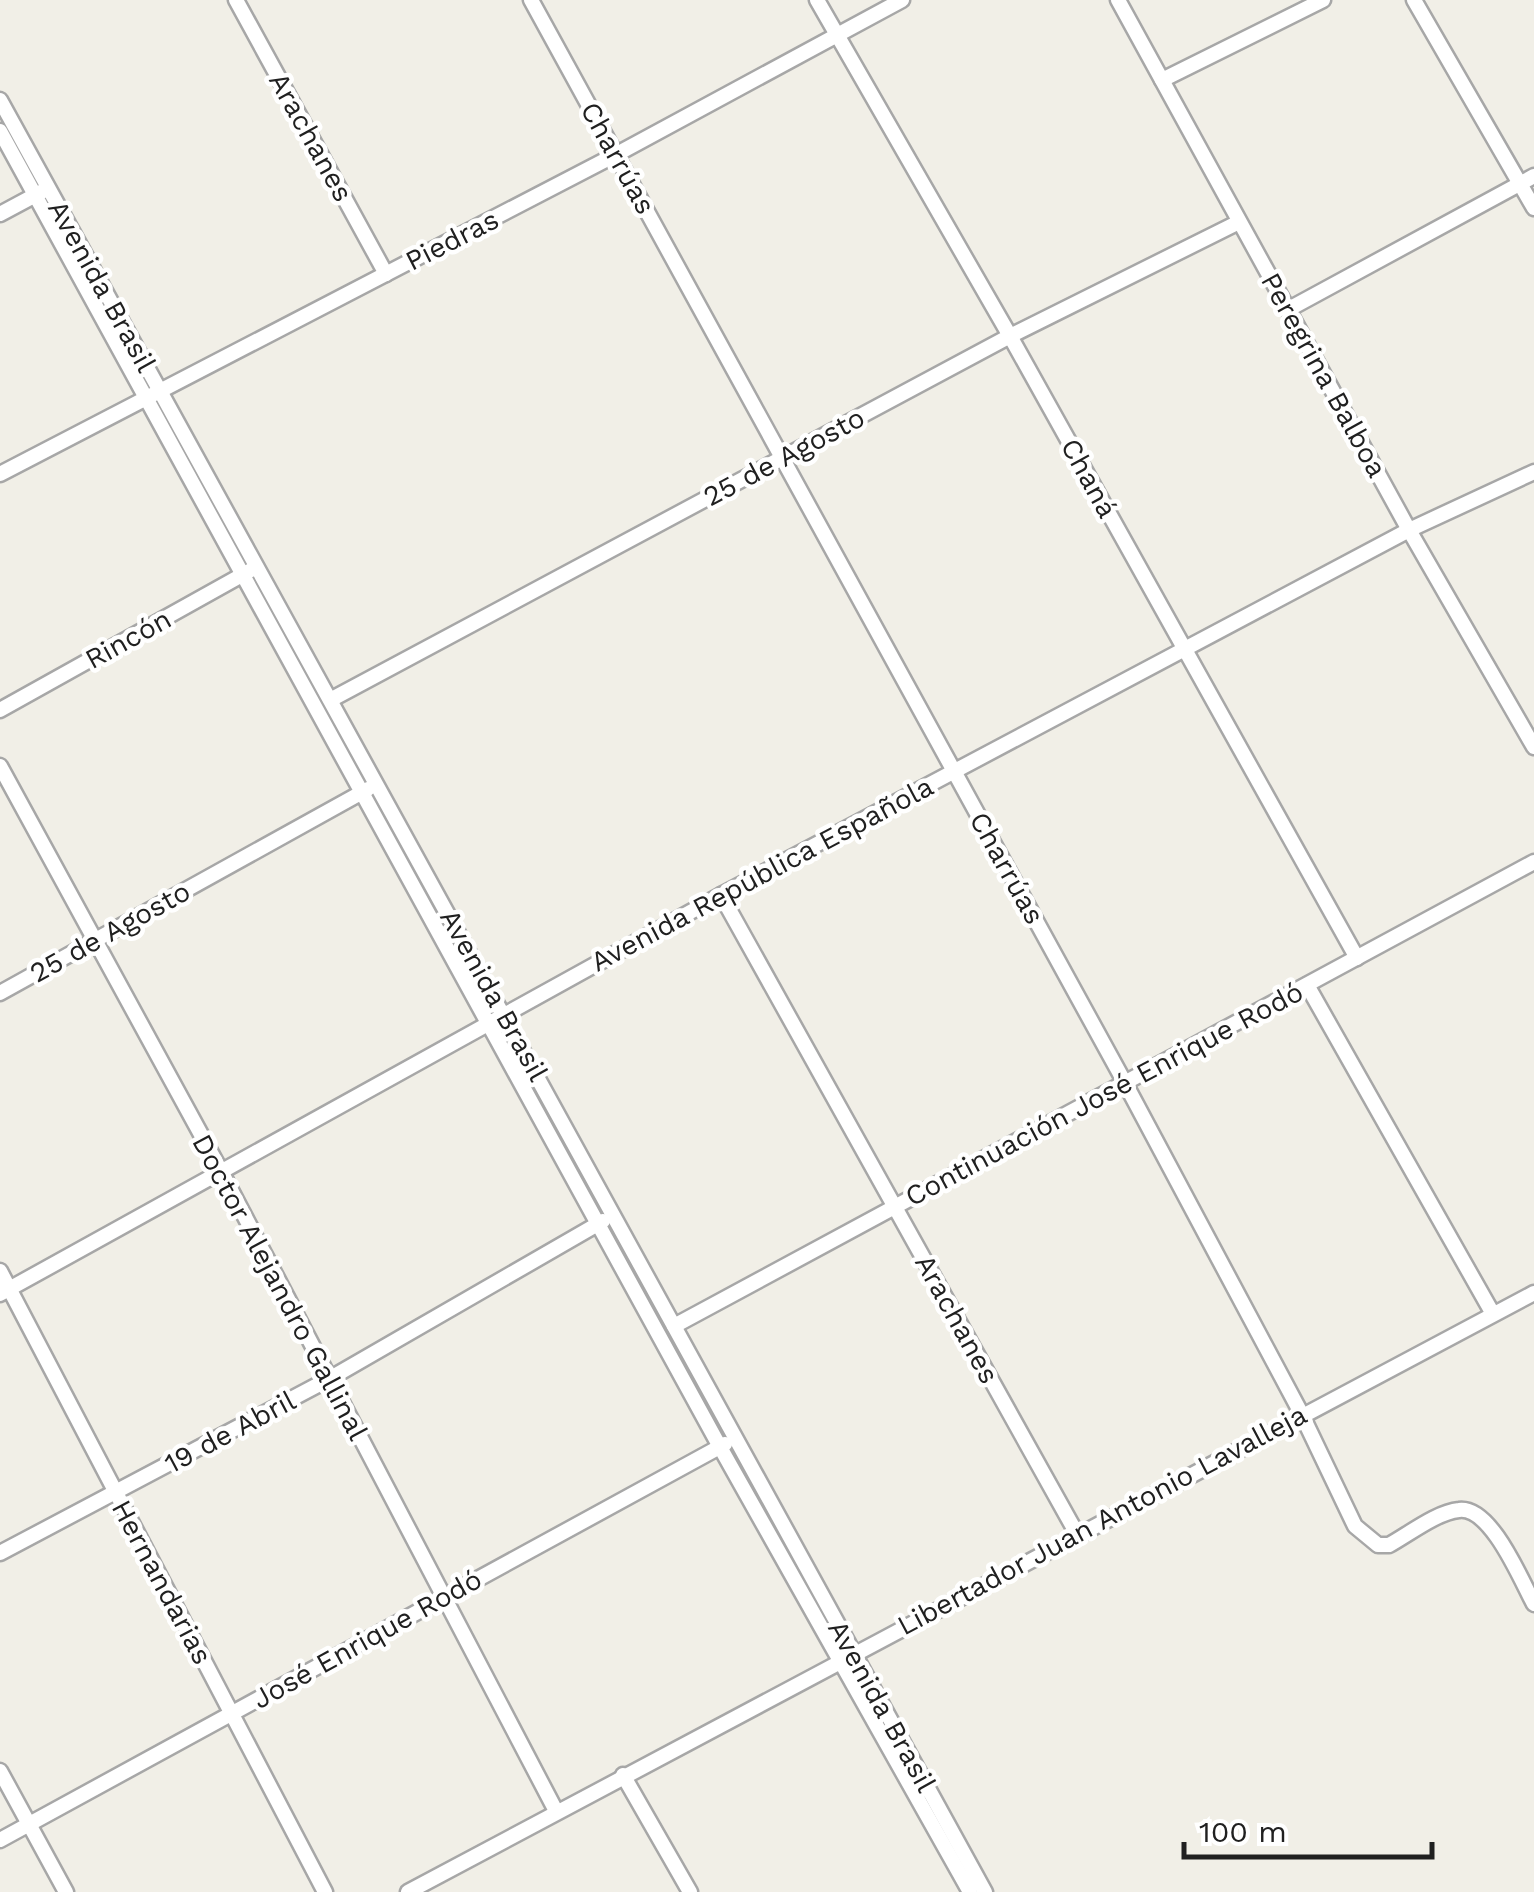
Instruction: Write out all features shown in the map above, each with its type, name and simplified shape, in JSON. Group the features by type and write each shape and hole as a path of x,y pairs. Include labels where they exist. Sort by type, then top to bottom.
{"street":[{"name":"Arachanes","path":"236,0 386,274"},
{"name":"Charrúas","path":"531,0 1125,1083 1301,1414 1355,1526 1378,1545 1389,1545 1456,1510 1477,1514 1493,1529 1534,1604"},
{"name":"Chaná","path":"817,0 1010,336 1357,958"},
{"name":"Piedras","path":"0,474 617,154 902,0"},
{"name":"Peregrina Balboa","path":"1118,0 1408,530 1534,747"},
{"path":"1162,80 1323,0"},
{"path":"1414,0 1527,180 1534,208"},
{"name":"Avenida Brasil","path":"0,100 42,192 152,395 674,1326 970,1892"},
{"name":"Avenida Brasil","path":"0,131 42,192"},
{"path":"1289,310 1527,180"},
{"path":"0,214 42,192"},
{"name":"25 de Agosto","path":"332,699 1010,336 1239,222"},
{"name":"Avenida República Española","path":"5,1292 721,895 1408,530 1534,472"},
{"name":"Avenida Brasil","path":"250,571 332,699 370,787"},
{"name":"Rincón","path":"0,710 250,571"},
{"name":"Doctor Alejandro Gallinal","path":"0,766 222,1174 556,1811"},
{"name":"25 de Agosto","path":"0,992 370,787"},
{"name":"Continuación José Enrique Rodó","path":"674,1326 1534,862"},
{"name":"Arachanes","path":"721,895 1077,1534"},
{"path":"1307,984 1493,1314"},
{"name":"Avenida Brasil","path":"497,1016 598,1224 720,1447 985,1892"},
{"name":"19 de Abril","path":"0,1554 329,1379 613,1215"},
{"name":"Hernandarias","path":"0,1270 5,1292 325,1892"},
{"name":"Libertador Juan Antonio Lavalleja","path":"414,1891 623,1775 1533,1295"},
{"name":"José Enrique Rodó","path":"0,1840 734,1440"},
{"path":"0,1770 66,1892"},
{"path":"623,1775 690,1892"}]}
